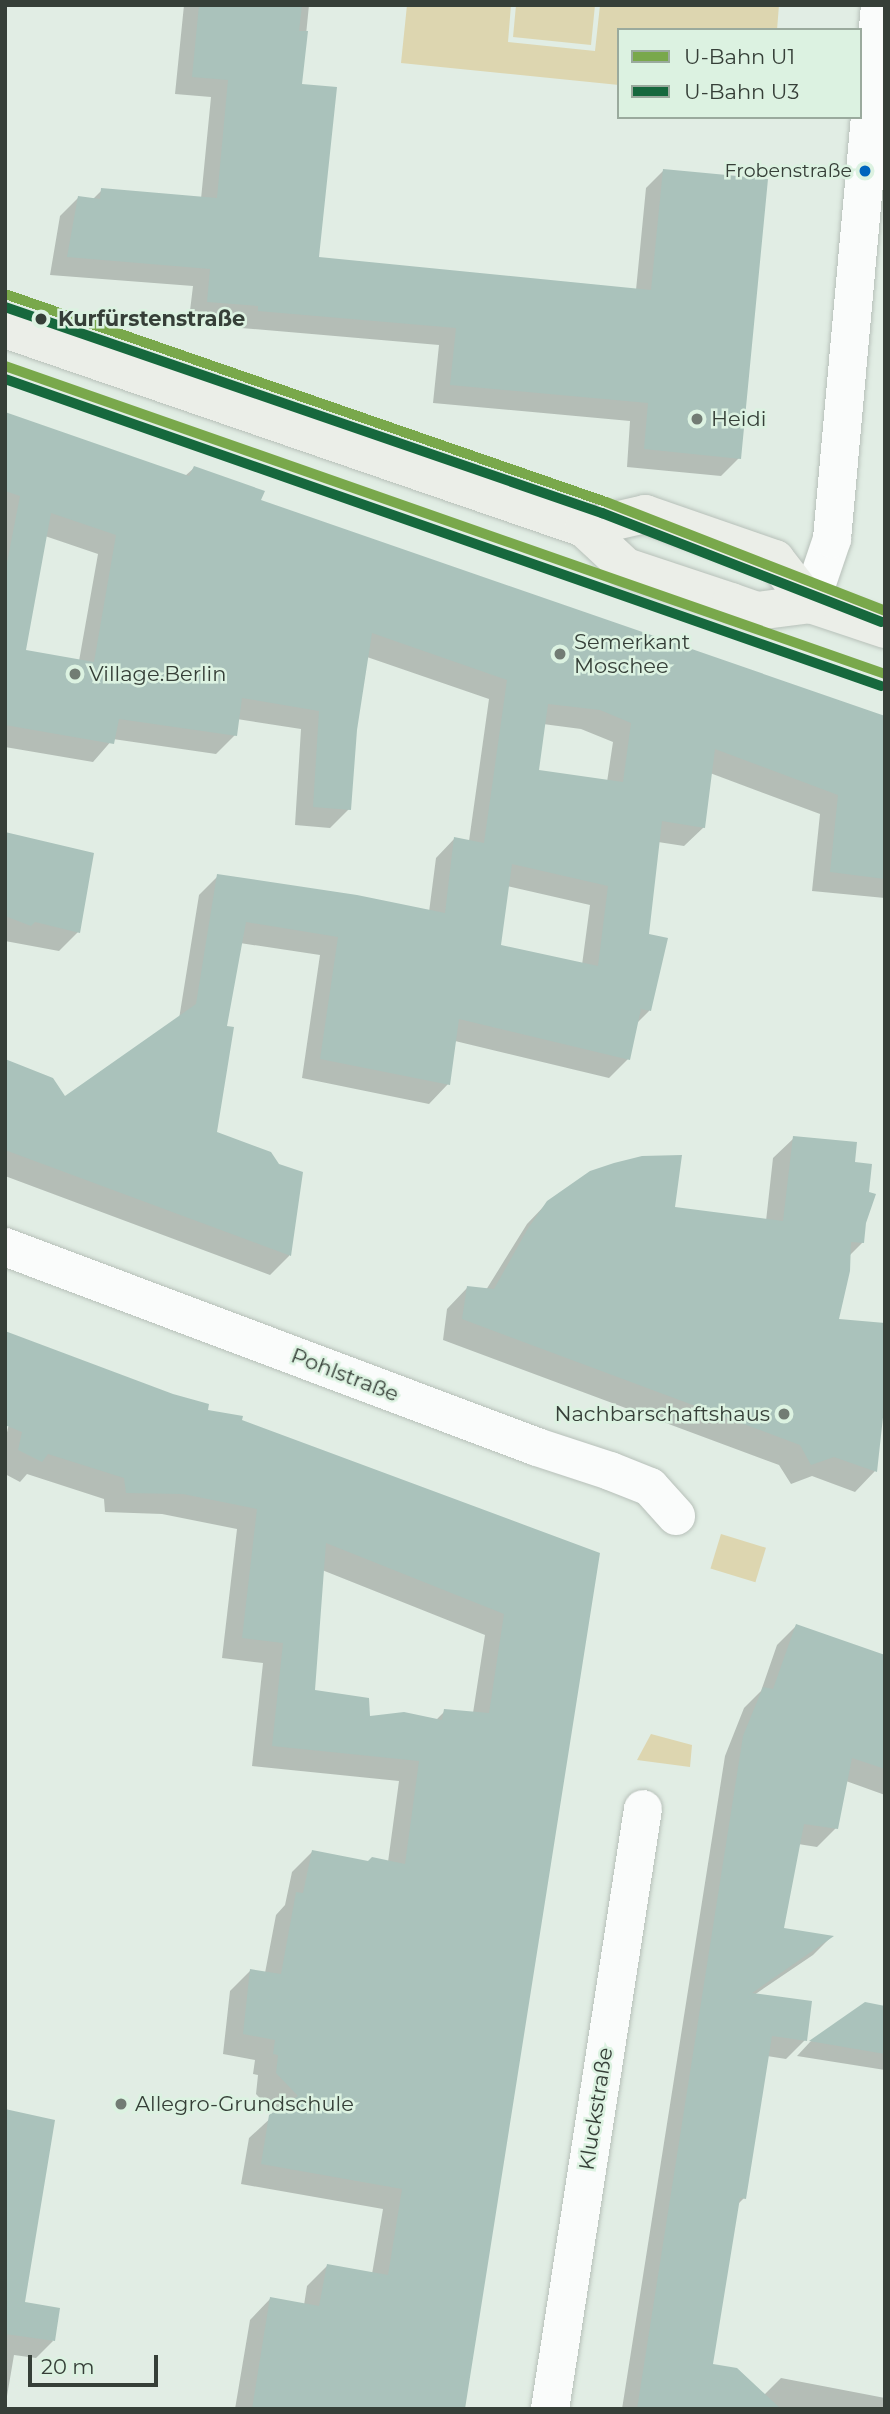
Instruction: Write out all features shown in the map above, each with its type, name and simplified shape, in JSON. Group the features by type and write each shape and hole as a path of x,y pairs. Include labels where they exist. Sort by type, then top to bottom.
{"street":[{"path":"810,604 832,539 880,5"},
{"path":"5,329 584,528 626,567 757,611 810,604 885,629"},
{"path":"584,528 645,514 775,559 810,604"},
{"name":"Pohlstraße","path":"5,1247 650,1487 676,1516"},
{"name":"Kluckstraße","path":"550,2409 643,1809"}],"shaded area":[{"path":"407,5 511,5 508,42 595,51 600,5 779,5 777,28 617,28 617,85 401,63"},
{"path":"516,5 595,5 591,45 513,37"},
{"path":"721,1534 766,1548 755,1582 710,1568"},
{"path":"651,1734 692,1745 690,1767 637,1760"}],"building":[{"path":"199,5 302,5 299,31 308,31 302,84 337,87 319,257 651,290 663,169 768,179 741,459 644,449 648,403 450,385 456,328 258,311 258,306 207,302 210,269 67,257 78,196 100,199 101,188 217,198 228,80 192,77"},
{"path":"5,412 189,476 194,466 265,491 261,500 885,716 885,879 830,872 838,795 715,749 705,828 662,821 649,934 668,938 651,1011 641,1009 630,1060 459,1019 450,1085 320,1059 338,937 246,922 227,1026 234,1027 217,1132 271,1152 279,1164 303,1172 291,1256 5,1150 5,1059 53,1078 65,1096 196,1004 217,874 357,895 445,913 454,837 484,843 507,680 372,633 357,730 351,810 313,807 319,711 242,698 237,736 119,719 114,744 5,725 5,573 20,496 5,491","holes":["51,513 116,535 94,662 26,650","548,704 600,710 631,723 623,782 539,770","512,864 608,886 598,966 501,945"]},
{"path":"5,832 94,853 80,933 35,922 31,926 5,916"},
{"path":"793,1136 857,1142 855,1162 872,1164 869,1192 876,1194 866,1223 864,1243 851,1242 850,1271 839,1319 885,1323 885,1399 877,1472 834,1457 811,1465 800,1445 462,1319 467,1286 494,1289 527,1230 547,1201 590,1171 614,1163 642,1156 682,1155 675,1207 783,1221"},
{"path":"5,1331 173,1394 209,1404 208,1410 243,1416 242,1420 600,1553 465,2409 252,2409 270,2297 319,2306 327,2264 388,2275 402,2189 261,2164 269,2115 298,2096 276,2073 278,2055 273,2054 275,2040 243,2034 250,1969 281,1974 296,1892 303,1893 312,1850 368,1861 372,1857 405,1864 419,1761 272,1746 283,1643 242,1638 257,1509 183,1494 126,1493 124,1478 48,1454 42,1462 18,1450 22,1432 5,1425","holes":["326,1543 504,1614 489,1713 444,1709 442,1720 404,1712 370,1716 369,1698 315,1690"]},
{"path":"796,1624 885,1655 885,1769 852,1758 838,1829 804,1824 784,1928 834,1936 752,1993 812,2001 807,2041 772,2036 746,2199 740,2198 713,2364 737,2368 781,2409 637,2409 743,1736 763,1687 773,1689"},
{"path":"865,2002 885,2006 885,2054 809,2041"},
{"path":"5,2109 55,2120 25,2302 60,2308 55,2341 5,2334"}],"metro line":[{"name":"U1","path":"5,294 606,502 885,611"},
{"name":"U3","path":"5,307 602,513 881,622"},
{"name":"U1","path":"5,366 885,674"},
{"name":"U3","path":"5,379 881,686"}],"place":[{"name":"Frobenstraße","path":"865,171"},
{"name":"Kurfürstenstraße","path":"41,319"},
{"name":"Heidi","path":"697,419"},
{"name":"Semerkant Moschee","path":"560,654"},
{"name":"Village.Berlin","path":"75,674"},
{"name":"Nachbarschaftshaus","path":"784,1414"},
{"name":"Allegro-Grundschule","path":"121,2104"}]}
